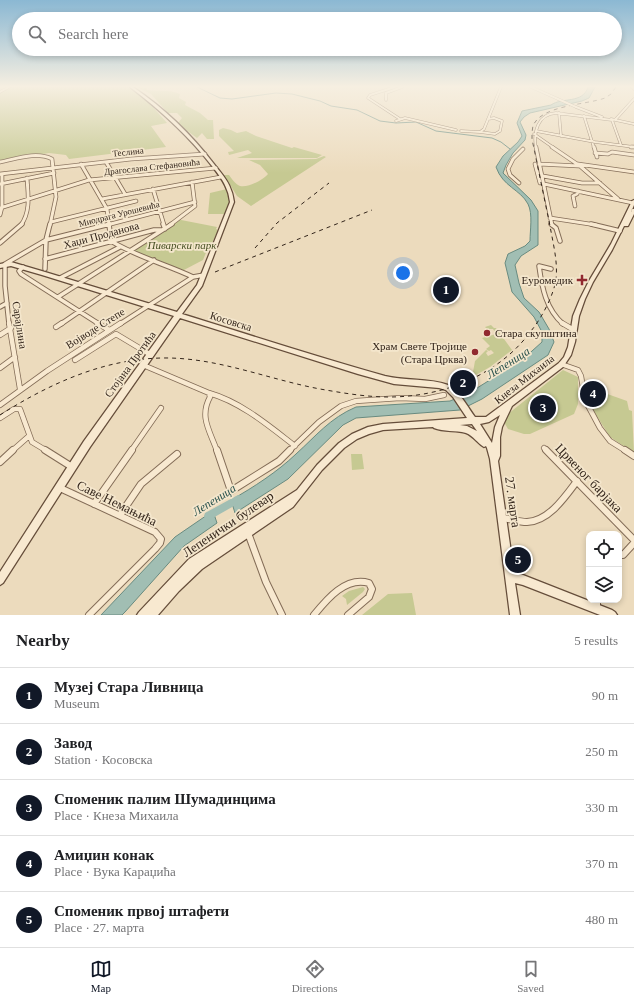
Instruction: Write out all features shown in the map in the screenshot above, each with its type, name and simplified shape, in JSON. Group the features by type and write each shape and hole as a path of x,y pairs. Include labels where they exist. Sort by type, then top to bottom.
{"main road":[{"name":"Стојана Протића","path":"0,580 72,467 142,366 180,315 200,284 232,202 230,191 216,168 167,116"},
{"name":"Кнеза Михаила","path":"474,422 492,418 561,364 572,348 574,330 583,296 620,231 633,203"},
{"name":"Кнеза Михаила","path":"620,231 624,228 634,210"},
{"name":"Косовска","path":"2,263 60,278 277,345 286,350 390,380 443,386 448,388 455,395"},
{"name":"27. марта","path":"455,395 487,441 493,454 496,466 515,615"},
{"path":"496,466 498,429 500,420 511,403"},
{"name":"Лепенички булевар","path":"152,615 196,569 290,504 298,493 340,447 360,432 372,428 383,427 474,422"},
{"path":"428,425 466,429 479,436 493,454"},
{"name":"Лепенички булевар","path":"142,615 192,562 298,493"},
{"path":"510,577 597,604 612,615"}],"street":[{"path":"393,116 400,119"},
{"path":"480,132 484,129 489,116"},
{"path":"549,116 540,120 535,133 539,164 543,176 550,218 552,225 556,228 560,241"},
{"path":"559,116 561,136"},
{"path":"597,157 584,116 634,124"},
{"path":"598,116 606,119"},
{"path":"613,120 617,116"},
{"path":"396,121 405,118 456,130 460,129 462,131 495,134 500,131 502,121 494,118 488,119"},
{"path":"613,120 621,145"},
{"path":"535,133 634,147"},
{"path":"535,133 578,165 618,200"},
{"path":"519,183 510,175 508,169 513,159 522,149"},
{"path":"595,152 608,154 612,152 634,156"},
{"name":"Теслина","path":"0,174 81,164 204,154"},
{"path":"0,162 44,156 51,158 56,190 56,201 46,240 45,269"},
{"path":"106,162 125,194"},
{"path":"81,164 89,180 107,208 111,241 129,252 154,260 193,277"},
{"path":"534,164 540,183"},
{"path":"539,164 578,165 634,172"},
{"name":"Драгослава Стефановића","path":"1,208 89,180 216,168"},
{"path":"1,184 54,173"},
{"path":"0,174 0,215"},
{"path":"543,176 582,183 600,183"},
{"path":"102,199 221,177"},
{"path":"0,243 12,234 23,222 29,209 27,178"},
{"path":"58,297 164,229 195,206 192,182"},
{"path":"544,184 633,203"},
{"path":"153,189 164,229"},
{"path":"575,206 573,198 578,191"},
{"path":"51,222 136,201"},
{"name":"Миодрага Урошевића","path":"2,263 46,240 195,202"},
{"path":"550,218 594,224 620,231"},
{"name":"Хаџи Проданова","path":"45,259 154,230 164,229"},
{"path":"60,278 120,247"},
{"path":"56,327 154,260"},
{"name":"Сарајлина","path":"2,263 20,390"},
{"path":"551,269 539,266 544,296 553,313 561,323 574,330"},
{"path":"22,267 19,272 109,330"},
{"name":"Војводе Степе","path":"0,405 109,330 193,277 204,275"},
{"path":"0,307 7,303"},
{"path":"0,335 11,328"},
{"path":"75,360 116,334 150,355"},
{"path":"0,368 15,357"},
{"path":"561,364 577,369 581,376 585,400 610,441 634,456"},
{"path":"142,366 216,395 254,415 295,446"},
{"path":"209,393 210,397 205,406 204,414 231,492 275,463 327,415 346,403 400,398 425,399 444,395"},
{"path":"94,504 161,408"},
{"path":"0,418 14,409 20,409 29,436 34,445 72,467"},
{"path":"0,462 29,436"},
{"name":"Црвеног барјака","path":"544,448 634,542"},
{"path":"120,516 141,484 177,454"},
{"path":"502,518 528,523 536,520 556,506 577,481"},
{"name":"Саве Немањића","path":"59,487 154,532 161,539 160,543 104,602 89,615"},
{"path":"248,533 266,582 282,615"},
{"path":"622,555 624,555 634,542"},
{"path":"314,615 329,598 349,584 362,580 369,583 371,585 371,593 369,597 348,615"}],"green space":[{"path":"0,116 161,116 167,123 151,126 166,147 69,159 66,155 49,153 0,161"},
{"path":"180,116 203,116 208,120 213,120 214,139 207,139 202,133 197,138 179,125 178,123 182,118"},
{"path":"223,128 237,133 246,131 256,136 292,148 294,147 322,155 317,158 237,158 252,153 248,150 229,155 228,152 234,151 219,136 219,130"},
{"path":"324,156 326,157 251,206 237,196 224,175 229,175 240,186 247,186 259,181 268,174 260,165 249,160 316,159"},
{"path":"227,189 231,199 226,214 208,214 210,193"},
{"name":"Пиварски парк","path":"176,219 217,227 216,229 218,230 212,243 210,243 203,260 182,271 130,251"},
{"path":"491,325 496,328 512,350 490,367 476,375 473,372 475,361 486,350 488,351 486,353 488,356 494,353 491,350 489,351 486,349 490,346 482,338 496,334 493,329 487,329 485,327"},
{"path":"563,370 578,377 578,404 574,414 530,434 524,434 508,429 504,422 508,414"},
{"path":"599,391 627,401 629,410 632,411 634,453 610,437 588,402 587,398 599,402"},
{"path":"351,454 362,454 364,469 352,470"},
{"path":"363,587 365,589 363,592 347,605 346,599 342,596 349,591"},
{"path":"412,593 416,615 362,615 388,594"}],"shaded area":[{"path":"520,116 526,116 520,122 526,135 525,140 513,153 503,173 531,200 538,211 538,245 521,256 515,265 524,298 539,312 549,329 554,342 548,355 482,399 460,410 356,418 343,425 288,479 235,513 231,500 257,484 289,461 338,416 356,407 450,401 469,393 522,360 542,342 542,332 534,317 512,292 505,263 508,254 525,246 530,241 530,208 525,199 507,184 499,174 496,167 503,156 518,142 522,136 517,123"},
{"path":"213,511 217,523 184,546 122,615 101,615 175,537"}],"waterway":[{"path":"369,116 380,121 396,123 416,122 436,131 492,138 501,142 510,149"},
{"name":"Лепеница","path":"208,516 238,499"}],"railway":[{"path":"0,415 38,393 77,375 98,368 140,359 162,358 202,361 241,369 300,385 380,397 409,396 429,393 449,388 486,371 503,360 518,346 535,326 550,299 555,285 556,266 554,246 532,139 533,126 543,116"},
{"path":"255,248 277,223 329,183"},
{"path":"215,272 372,210"}],"place":[{"name":"Еуромедик","path":"582,280"},
{"name":"Музеј Стара Ливница","path":"446,290"},
{"name":"Стара скупштина","path":"487,333"},
{"name":"Храм Свете Тројице (Стара Црква)","path":"475,352"},
{"name":"Завод","path":"463,383"},
{"name":"Амиџин конак","path":"593,394"},
{"name":"Споменик палим Шумадинцима","path":"543,408"},
{"name":"Споменик првој штафети","path":"518,560"}]}
